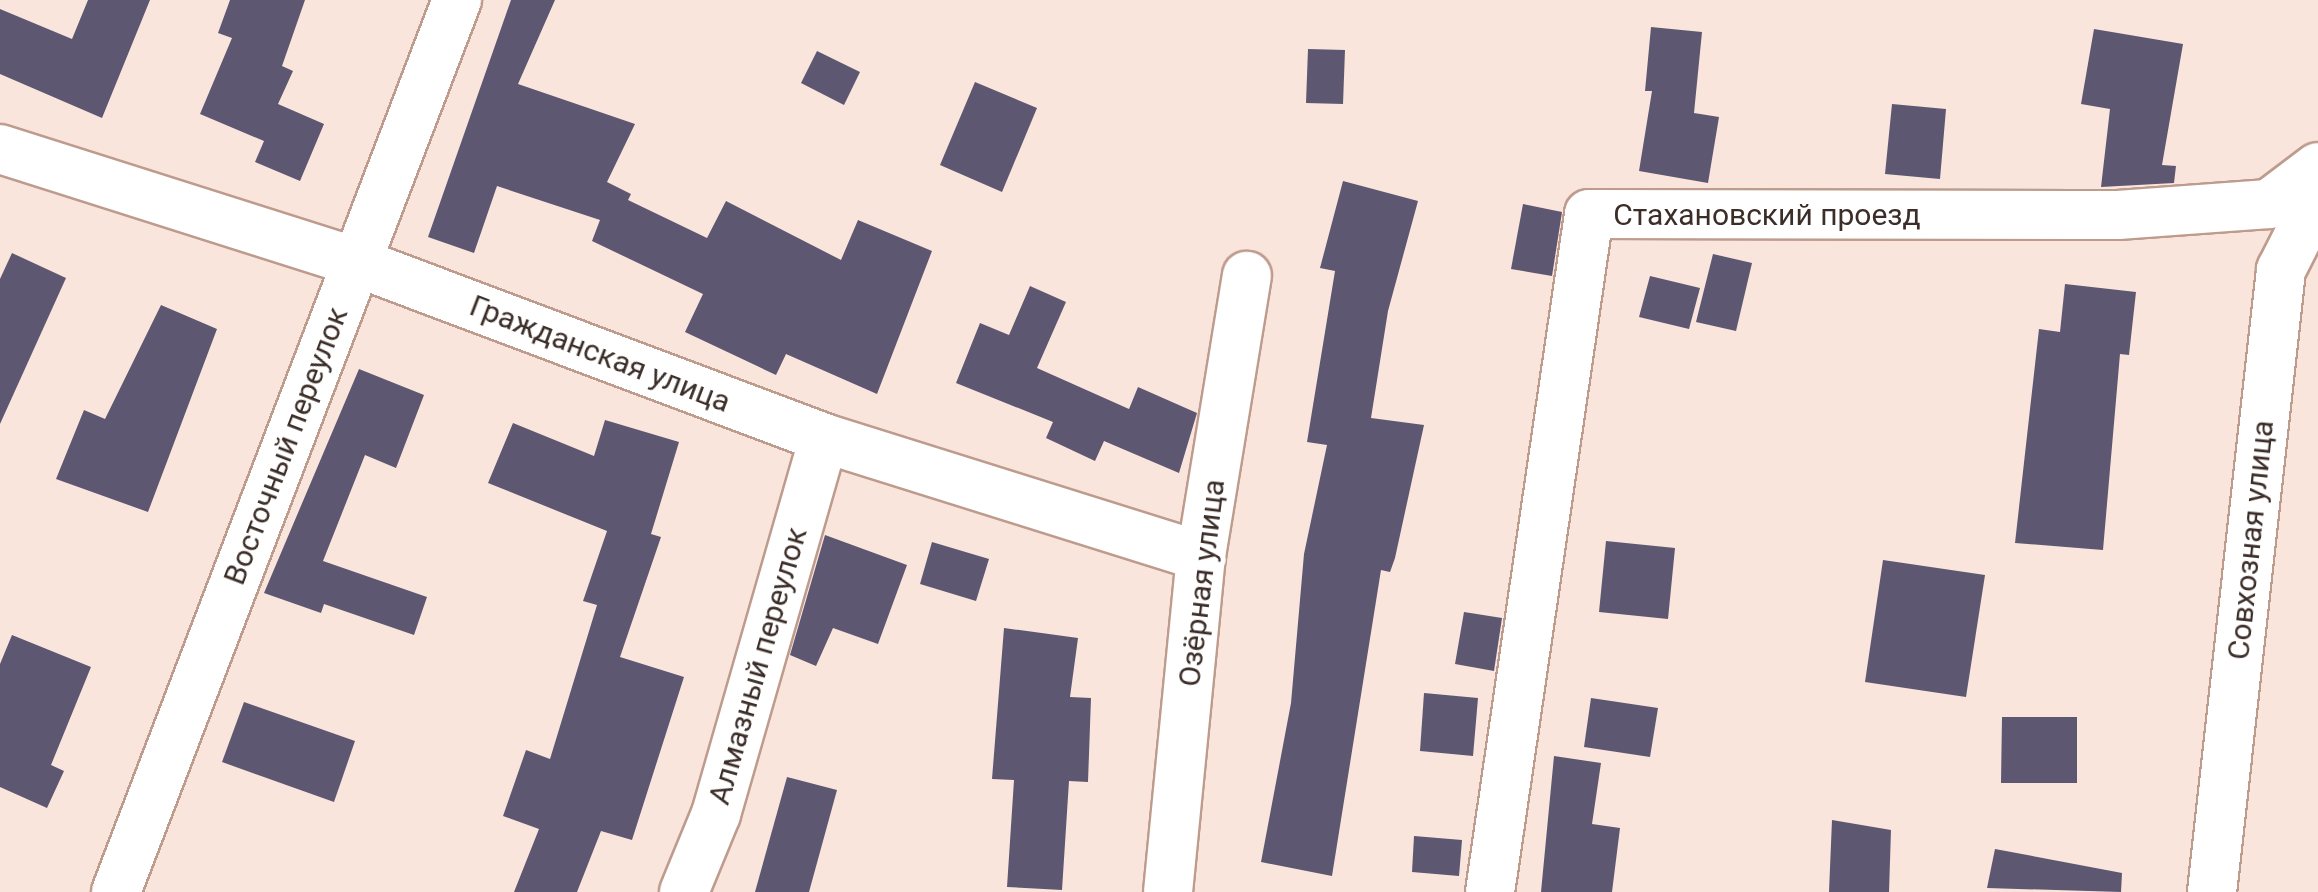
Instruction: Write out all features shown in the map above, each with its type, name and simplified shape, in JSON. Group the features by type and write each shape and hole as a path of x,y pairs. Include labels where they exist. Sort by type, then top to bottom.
{"street":[{"name":"Восточный переулок","path":"116,892 457,0"},
{"name":"Гражданская улица","path":"0,149 356,262 824,438 1202,556"},
{"name":"Стахановский проезд","path":"1490,892 1589,214 2118,215 2270,204 2318,167"},
{"name":"Совхозная улица","path":"2212,892 2300,273 2318,196"},
{"name":"Озёрная улица","path":"1168,892 1202,556 1247,276"},
{"name":"Алмазный переулок","path":"684,892 716,814 824,438"}],"building":[{"path":"88,0 150,0 102,118 0,74 0,9 72,39"},
{"path":"230,0 305,0 282,66 293,71 278,104 324,124 300,181 255,162 264,141 200,114 232,38 218,33"},
{"path":"511,0 555,0 518,84 635,124 607,182 631,194 628,200 707,238 726,201 841,260 858,220 932,251 877,394 786,354 776,375 685,332 703,294 592,241 600,220 497,186 474,253 428,237"},
{"path":"1651,27 1702,32 1694,113 1719,117 1708,183 1639,171 1652,91 1645,91"},
{"path":"2094,29 2183,44 2162,165 2176,166 2174,183 2101,187 2110,109 2081,104"},
{"path":"1308,49 1345,50 1343,104 1306,103"},
{"path":"817,51 860,72 844,105 801,83"},
{"path":"975,82 1037,108 1002,192 940,165"},
{"path":"1892,104 1946,109 1940,179 1885,174"},
{"path":"1343,181 1418,201 1388,311 1371,418 1424,425 1395,558 1390,572 1381,570 1332,876 1261,862 1291,703 1304,554 1327,445 1307,442 1335,271 1320,268"},
{"path":"1523,204 1562,212 1552,276 1511,269"},
{"path":"12,253 66,278 0,424 0,279"},
{"path":"1713,254 1752,263 1736,331 1696,322"},
{"path":"1650,276 1700,288 1689,329 1639,317"},
{"path":"2065,284 2136,292 2129,355 2120,354 2103,550 2015,543 2039,329 2060,332"},
{"path":"1030,286 1066,302 1037,368 1129,409 1138,387 1197,413 1179,473 1104,441 1095,461 1046,438 1053,422 956,383 980,323 1009,335"},
{"path":"161,305 217,329 148,512 56,479 84,410 105,419"},
{"path":"359,369 424,395 396,468 365,455 323,561 427,597 414,635 324,604 321,613 264,593"},
{"path":"605,420 679,442 651,534 661,537 620,657 684,677 632,840 601,831 577,892 514,892 539,829 503,816 526,750 550,759 597,605 583,601 607,531 488,483 513,423 594,456"},
{"path":"825,535 907,565 878,644 833,628 816,666 790,655"},
{"path":"1606,541 1675,548 1668,619 1599,612"},
{"path":"932,542 989,559 976,601 920,584"},
{"path":"1883,560 1985,575 1966,697 1865,682"},
{"path":"1464,612 1502,618 1494,671 1455,664"},
{"path":"1004,628 1078,638 1070,697 1091,698 1088,782 1069,781 1062,890 1007,887 1014,780 992,779"},
{"path":"12,635 91,667 51,765 64,771 47,808 0,787 0,664"},
{"path":"1424,693 1478,698 1473,756 1420,751"},
{"path":"1591,698 1658,708 1650,757 1584,747"},
{"path":"244,702 355,741 334,802 222,762"},
{"path":"2002,717 2077,717 2077,783 2001,783"},
{"path":"1554,756 1601,763 1592,824 1620,828 1612,892 1541,892"},
{"path":"787,777 837,790 809,892 755,892"},
{"path":"1832,820 1891,830 1889,892 1829,892"},
{"path":"1414,836 1462,840 1459,876 1412,872"},
{"path":"1995,849 2122,873 2121,892 1987,888"}]}
